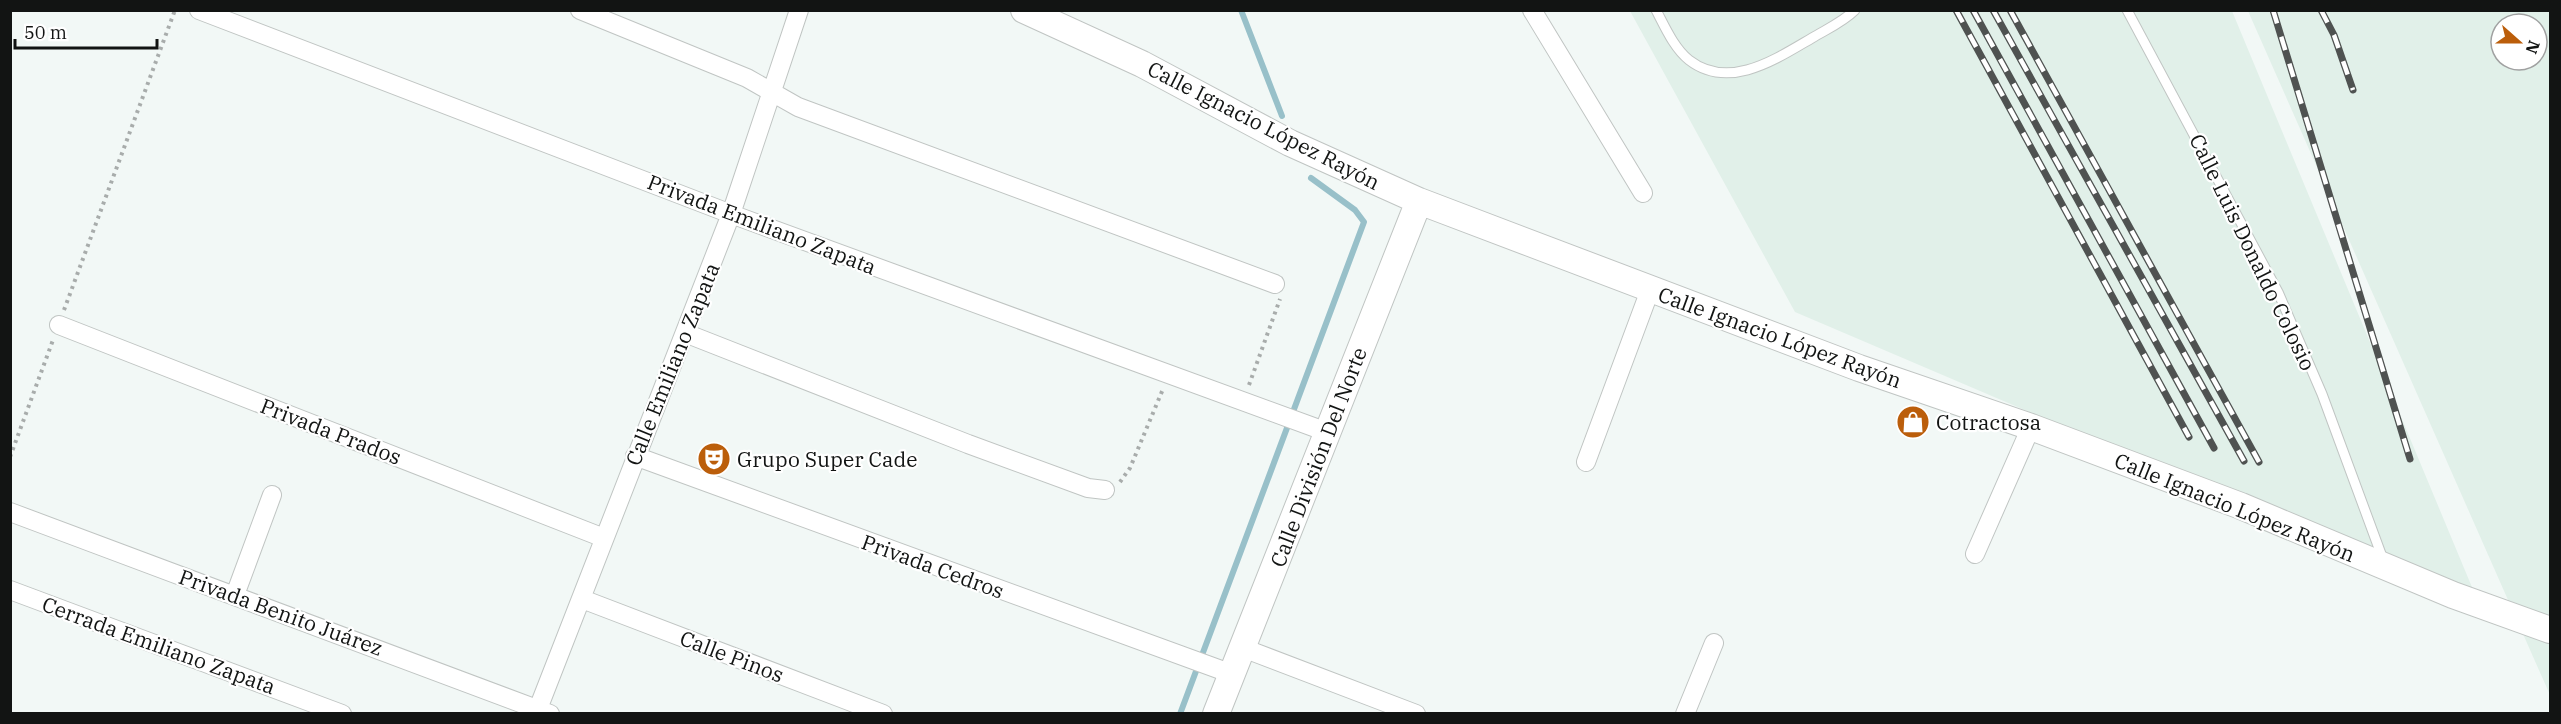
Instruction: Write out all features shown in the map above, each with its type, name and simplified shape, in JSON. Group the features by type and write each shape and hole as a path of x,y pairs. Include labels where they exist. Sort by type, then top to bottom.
{"main road":[{"name":"Calle Ignacio López Rayón","path":"1023,10 1142,64 1290,143 1419,201 1859,368 2031,427 2241,506 2387,568 2550,630"},
{"name":"Calle División Del Norte","path":"1216,714 1225,671 1243,648 1317,428 1419,201"}],"street":[{"name":"Privada Emiliano Zapata","path":"199,10 731,214 1317,428"},
{"path":"580,10 723,68 798,107 1275,284"},
{"name":"Calle Emiliano Zapata","path":"541,712 635,456 731,214 799,10"},
{"path":"1532,10 1643,194"},
{"path":"1586,462 1650,290"},
{"name":"Privada Prados","path":"59,325 604,538"},
{"path":"685,333 968,444 1088,488 1105,490"},
{"path":"1975,554 2031,427"},
{"name":"Privada Cedros","path":"635,456 1225,671"},
{"path":"235,595 272,495"},
{"name":"Privada Benito Juárez","path":"10,512 541,712"},
{"name":"Cerrada Emiliano Zapata","path":"10,590 342,714"},
{"name":"Calle Pinos","path":"582,598 883,714"},
{"path":"1685,714 1714,643"},
{"path":"1243,648 1416,714"}],"lane":[{"path":"1656,10 1677,48 1687,59 1698,66 1716,72 1736,73 1776,59 1855,10"},
{"name":"Calle Luis Donaldo Colosio","path":"2127,10 2283,301 2322,394 2368,525 2387,568"}],"path":[{"path":"10,458 175,10"},
{"path":"1244,400 1279,303 1280,292 1275,284"},
{"path":"1105,490 1118,484 1130,468 1168,374"}],"shaded area":[{"path":"1630,11 2232,11 2479,604 1795,312"},
{"path":"2248,11 2550,11 2550,695"}],"waterway":[{"path":"1241,10 1282,116"},
{"path":"1180,714 1364,222 1355,210 1311,178"}],"railway":[{"path":"1956,10 2189,437"},
{"path":"1973,10 2214,448"},
{"path":"1993,10 2244,461"},
{"path":"2010,10 2259,462"},
{"path":"2273,10 2410,459"},
{"path":"2321,10 2334,35 2353,90"}],"place":[{"name":"Cotractosa","path":"1913,422"},
{"name":"Grupo Super Cade","path":"714,459"}]}
